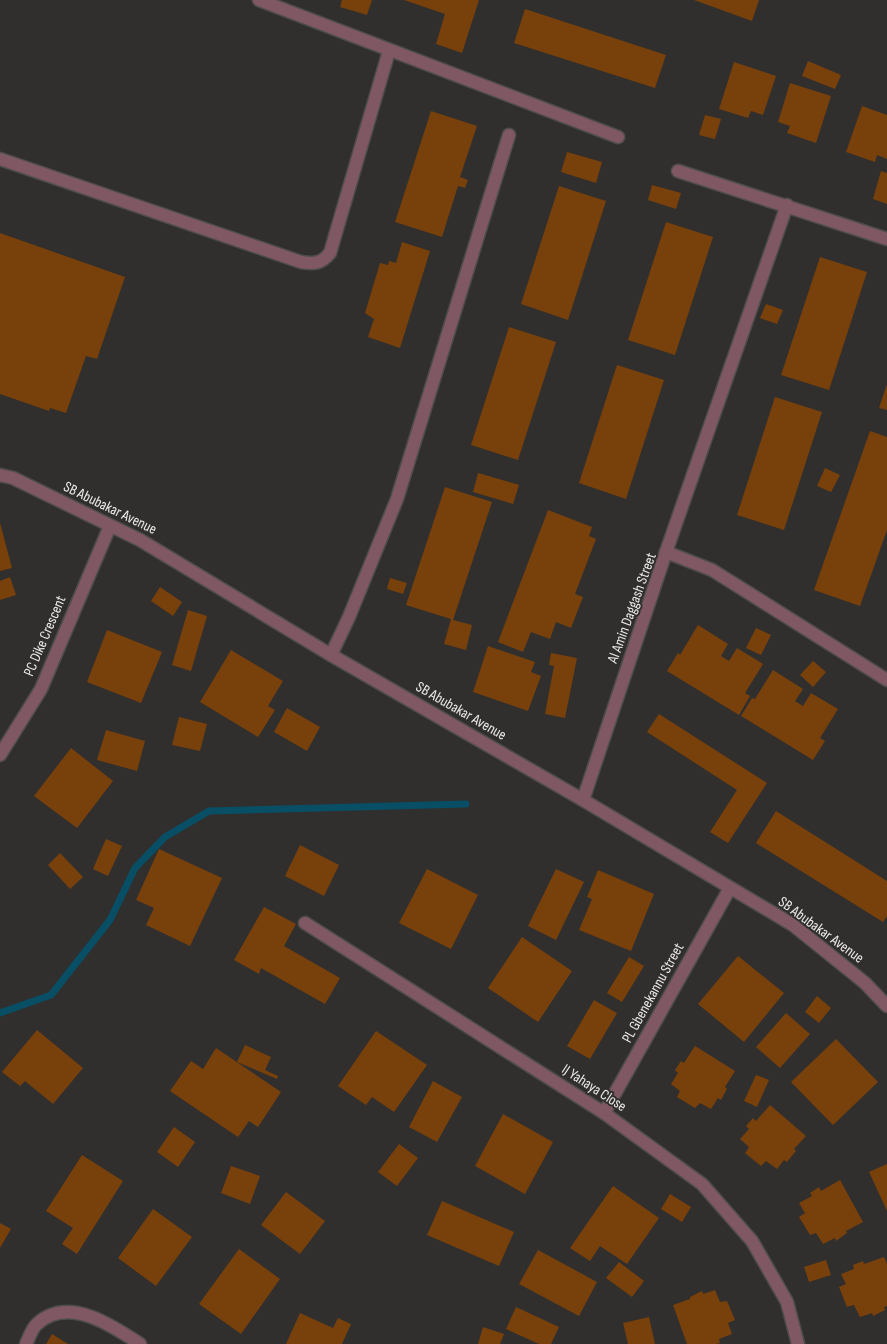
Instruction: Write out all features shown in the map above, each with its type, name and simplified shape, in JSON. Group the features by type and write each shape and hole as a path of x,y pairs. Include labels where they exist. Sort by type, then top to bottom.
{"street":[{"path":"259,0 389,51 618,136"},
{"path":"0,159 300,262 314,264 324,261 330,253 389,51"},
{"path":"331,655 349,617 397,499 509,135"},
{"path":"678,171 887,239"},
{"path":"666,552 787,205"},
{"name":"SB Abubakar Avenue","path":"0,475 13,478 140,540 331,655 583,800 793,925 865,983 887,1006"},
{"name":"PC Dike Crescent","path":"0,755 41,689 110,526"},
{"name":"Al Amin Daggash Street","path":"583,800 666,552 712,570 887,678"},
{"name":"PL Gbenekannu Street","path":"604,1113 730,888"},
{"name":"IJ Yahaya Close","path":"305,923 604,1113 702,1184 752,1241 786,1302 798,1344"},
{"path":"26,1344 37,1324 59,1312 92,1316 140,1344"}],"building":[{"path":"342,0 372,0 367,15 340,7"},
{"path":"404,0 479,0 462,53 436,44 445,14"},
{"path":"694,0 759,0 752,21"},
{"path":"525,9 666,55 655,88 514,43"},
{"path":"808,61 841,75 835,89 802,76"},
{"path":"734,62 776,76 763,115 751,111 748,118 719,109"},
{"path":"790,83 831,96 816,143 787,133 790,126 778,122"},
{"path":"862,106 887,115 887,159 877,155 875,162 846,152"},
{"path":"431,111 477,126 460,177 468,180 465,188 458,186 442,237 395,222"},
{"path":"705,115 721,119 715,139 699,135"},
{"path":"567,152 602,162 596,183 561,172"},
{"path":"881,171 887,173 887,204 873,199"},
{"path":"652,185 681,193 676,209 648,200"},
{"path":"559,186 606,201 568,320 521,304"},
{"path":"666,222 713,237 675,355 628,340"},
{"path":"0,233 125,277 97,359 86,356 66,413 50,408 49,411 0,394"},
{"path":"402,242 430,251 400,348 368,337 374,319 365,313 380,263 388,265 389,261 396,263"},
{"path":"820,257 867,272 829,390 781,375"},
{"path":"766,304 783,310 777,324 760,318"},
{"path":"509,327 556,342 518,460 471,445"},
{"path":"617,365 664,380 626,499 579,483"},
{"path":"887,384 887,410 879,408"},
{"path":"775,397 822,412 784,530 737,515"},
{"path":"870,431 887,437 887,530 860,606 814,590"},
{"path":"825,468 840,475 831,492 817,486"},
{"path":"478,473 519,485 513,504 473,492"},
{"path":"445,487 492,502 453,620 472,625 466,650 444,644 451,619 406,605"},
{"path":"548,510 592,527 589,536 596,539 575,594 583,597 571,628 556,622 550,639 531,632 523,652 498,642"},
{"path":"0,523 12,568 0,571"},
{"path":"10,577 16,595 0,600 0,581"},
{"path":"390,578 407,583 403,594 387,589"},
{"path":"160,587 182,602 173,616 151,601"},
{"path":"188,610 207,616 191,671 172,665"},
{"path":"698,625 728,644 721,656 729,661 737,648 763,664 745,693 750,696 739,715 667,671 678,653 680,655"},
{"path":"756,628 771,635 761,655 746,648"},
{"path":"107,630 162,652 141,703 87,682"},
{"path":"488,646 535,662 531,672 541,676 528,711 473,692"},
{"path":"231,650 283,681 268,706 275,710 258,737 200,702"},
{"path":"551,653 577,658 565,718 545,714 554,666 549,665"},
{"path":"813,661 826,672 813,687 800,675"},
{"path":"773,670 803,689 795,701 803,706 811,693 838,709 820,738 825,741 813,760 741,716 752,698 755,699"},
{"path":"287,708 320,727 307,751 274,732"},
{"path":"659,714 767,783 728,843 710,832 737,790 647,732"},
{"path":"179,717 207,724 200,751 172,745"},
{"path":"106,730 145,741 137,771 97,760"},
{"path":"71,748 113,781 77,828 34,796"},
{"path":"776,811 887,881 887,916 883,922 756,843"},
{"path":"106,839 122,846 108,876 93,869"},
{"path":"300,845 339,865 324,896 285,876"},
{"path":"159,849 222,878 190,946 146,925 154,908 136,900"},
{"path":"60,853 83,877 70,889 48,865"},
{"path":"427,869 478,895 451,949 399,923"},
{"path":"556,869 584,882 556,940 528,926"},
{"path":"598,870 654,894 631,951 579,930 592,899 587,897"},
{"path":"264,907 296,924 284,946 340,978 325,1004 261,968 259,974 234,960"},
{"path":"522,937 572,971 538,1022 488,988"},
{"path":"738,956 784,993 744,1042 698,1004"},
{"path":"629,957 644,966 622,1002 607,993"},
{"path":"817,996 831,1008 819,1023 805,1012"},
{"path":"594,1000 617,1013 590,1059 567,1046"},
{"path":"786,1013 810,1034 780,1068 756,1047"},
{"path":"37,1030 83,1068 53,1104 25,1081 20,1086 2,1072"},
{"path":"376,1031 427,1065 394,1112 372,1097 366,1105 338,1086"},
{"path":"836,1039 878,1082 833,1125 791,1082"},
{"path":"245,1045 271,1057 265,1070 278,1076 277,1079 237,1062"},
{"path":"695,1046 735,1071 725,1087 727,1089 721,1100 718,1098 711,1109 700,1103 695,1108 677,1097 680,1091 671,1084 678,1073 675,1070 681,1061 684,1063"},
{"path":"216,1048 281,1092 258,1127 249,1121 238,1137 170,1091 191,1061 203,1069"},
{"path":"756,1075 769,1080 757,1107 744,1101"},
{"path":"433,1081 462,1097 437,1142 409,1127"},
{"path":"770,1105 806,1136 794,1149 796,1151 787,1162 784,1160 777,1169 766,1161 761,1166 745,1153 749,1147 740,1139 749,1129 746,1126 753,1118 756,1121"},
{"path":"503,1114 553,1142 525,1194 475,1166"},
{"path":"174,1127 195,1142 178,1167 157,1152"},
{"path":"399,1144 418,1158 397,1186 378,1172"},
{"path":"82,1155 123,1181 77,1254 62,1244 73,1228 46,1211"},
{"path":"887,1164 887,1211 869,1172"},
{"path":"231,1166 260,1176 250,1204 221,1193"},
{"path":"840,1180 863,1222 846,1231 847,1233 836,1241 835,1238 823,1244 816,1233 810,1235 799,1217 805,1213 799,1203 812,1196 810,1193 819,1187 821,1191"},
{"path":"613,1186 659,1218 627,1264 600,1246 590,1261 570,1248"},
{"path":"286,1192 325,1221 300,1254 261,1225"},
{"path":"670,1194 691,1207 682,1222 661,1209"},
{"path":"442,1201 514,1232 499,1266 427,1235"},
{"path":"153,1209 192,1237 156,1286 118,1258"},
{"path":"0,1223 11,1229 0,1248"},
{"path":"239,1249 280,1279 241,1334 199,1304"},
{"path":"538,1250 597,1282 579,1316 519,1284"},
{"path":"884,1257 887,1264 887,1306 884,1307 885,1310 873,1316 872,1313 860,1317 854,1305 847,1307 839,1287 846,1284 841,1274 854,1269 853,1265 863,1261 864,1264"},
{"path":"826,1260 831,1275 809,1282 804,1267"},
{"path":"619,1262 644,1281 632,1297 606,1278"},
{"path":"715,1290 720,1302 727,1301 735,1320 728,1323 732,1334 719,1339 720,1343 716,1344 687,1344 673,1305 690,1299 690,1297 702,1291 703,1294"},
{"path":"516,1307 559,1327 551,1344 539,1344 506,1329"},
{"path":"300,1313 333,1328 338,1318 351,1324 342,1344 286,1344"},
{"path":"649,1317 655,1344 628,1344 623,1323"},
{"path":"483,1327 504,1334 500,1344 478,1344"},
{"path":"52,1334 68,1344 46,1344"}],"waterway":[{"path":"0,1013 51,995 110,920 135,868 165,837 209,811 466,804"}]}
